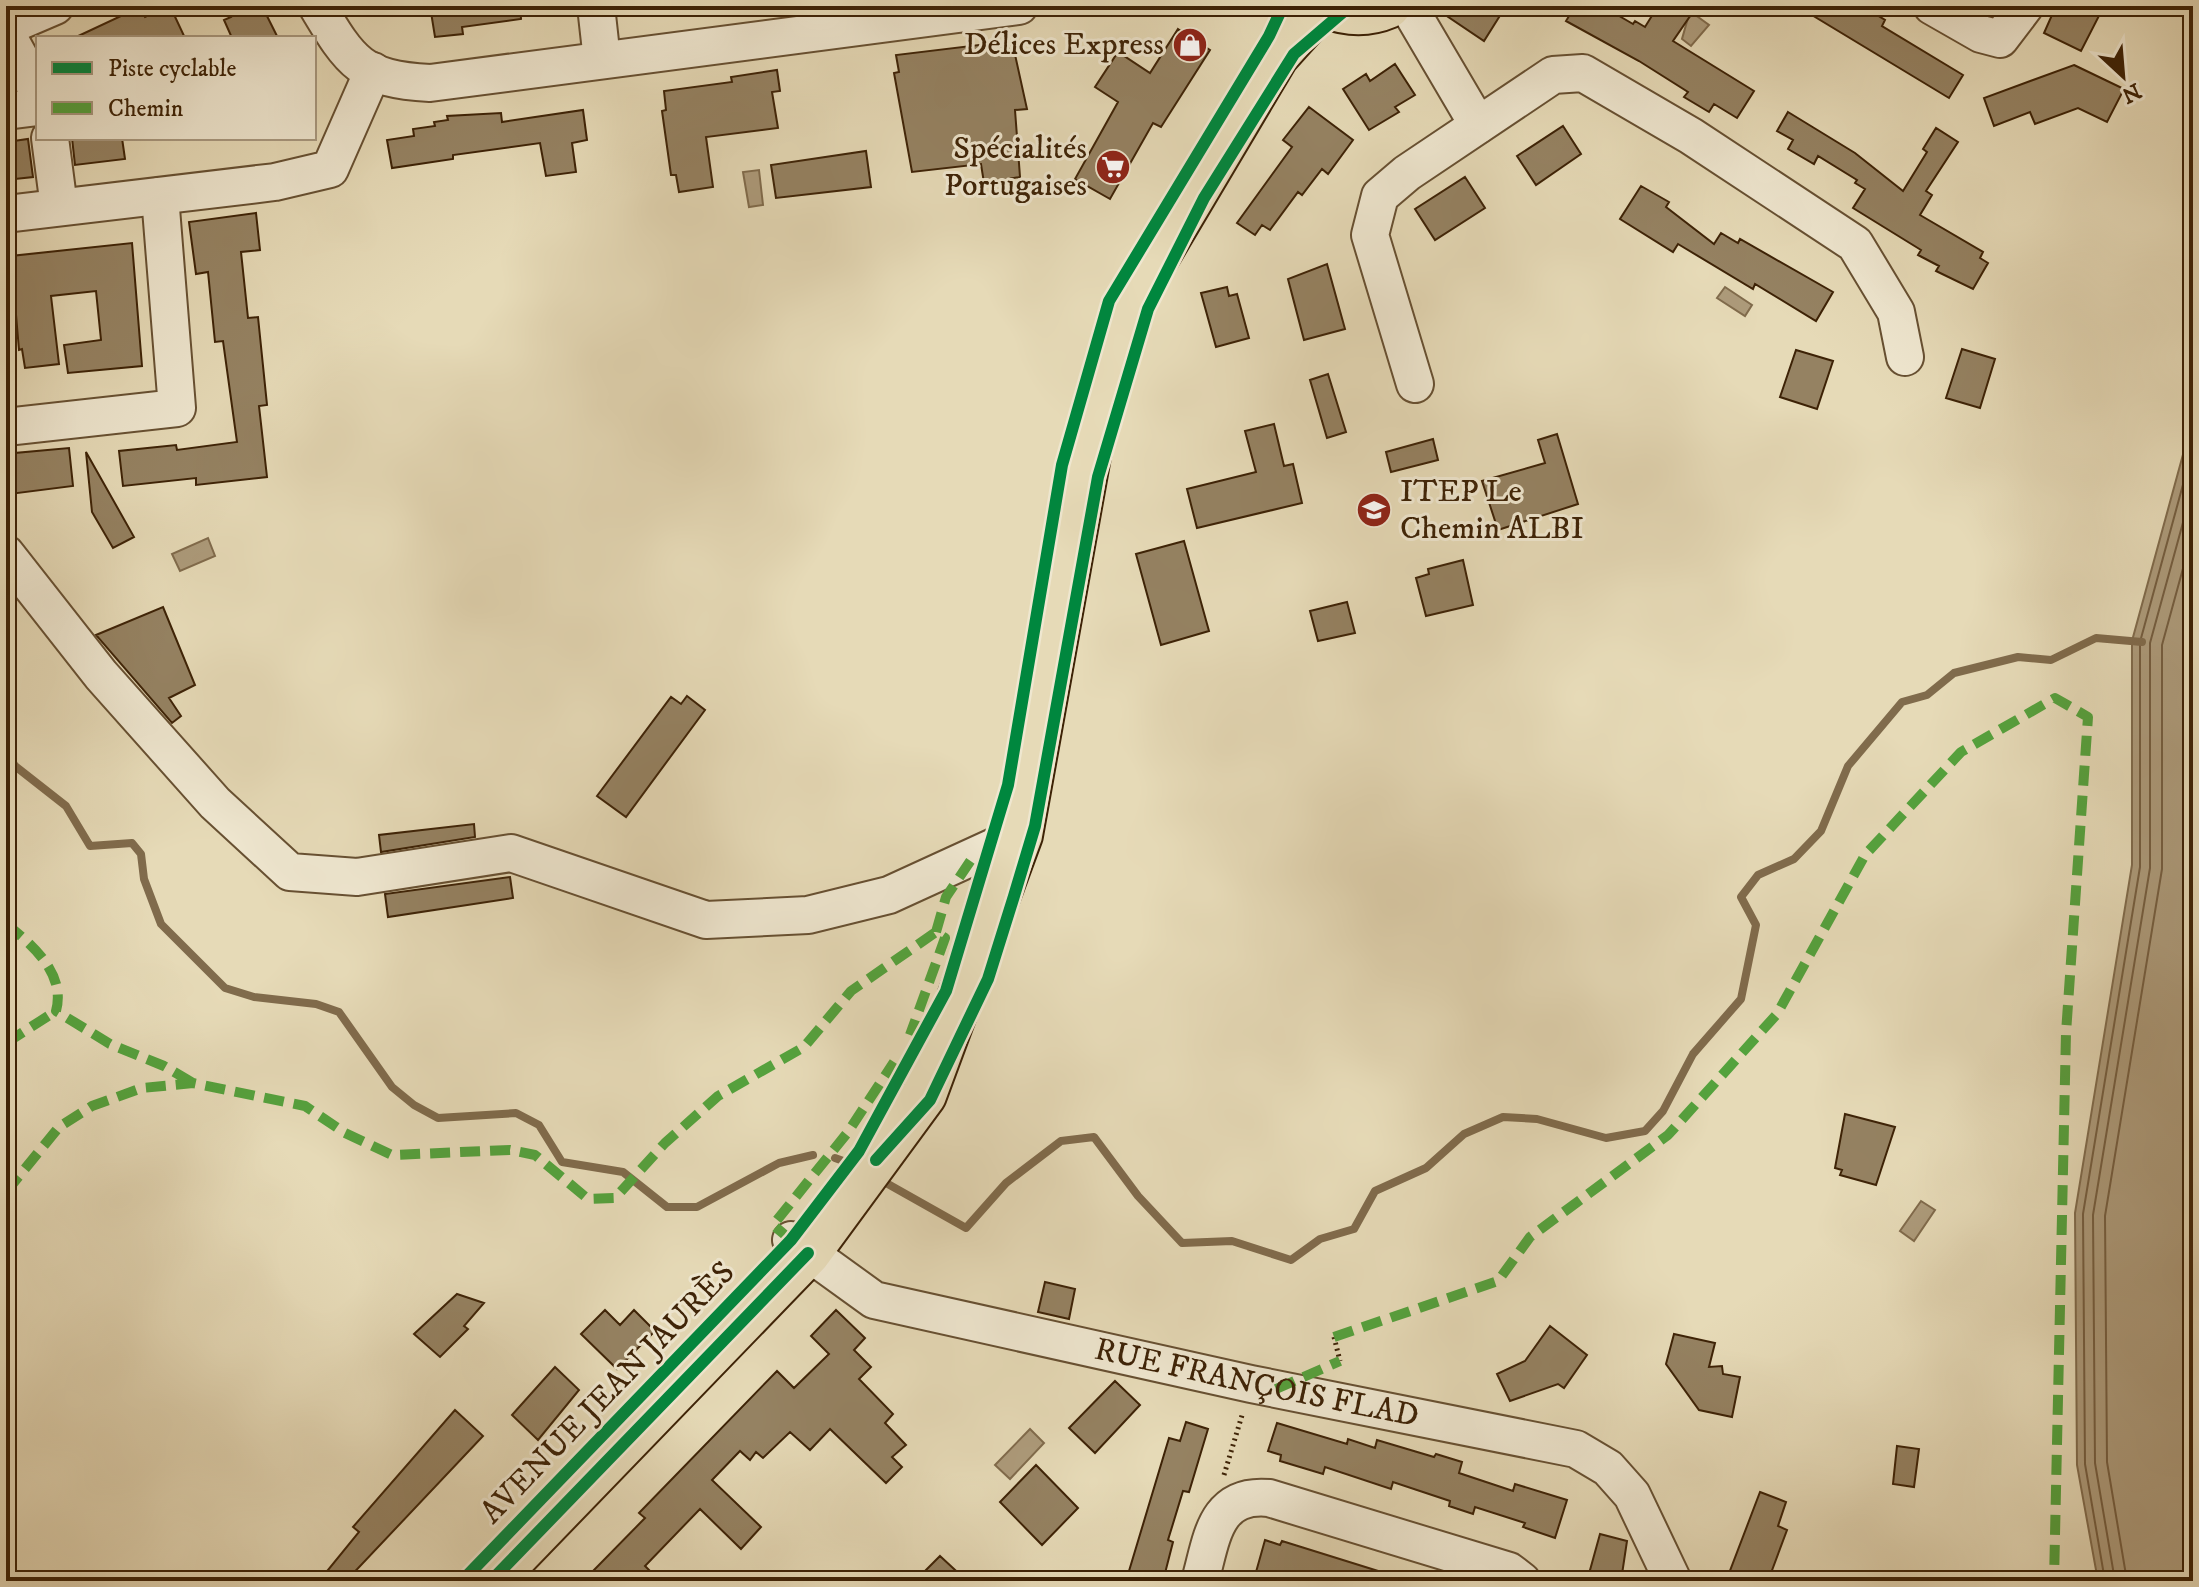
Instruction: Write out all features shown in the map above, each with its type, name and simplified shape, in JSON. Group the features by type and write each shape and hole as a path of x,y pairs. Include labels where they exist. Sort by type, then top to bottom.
{"main road":[{"path":"799,1247 857,1170 924,1095 1020,835 1090,445 1128,305 1276,56 1321,6"},
{"path":"1327,6 1364,13 1388,6"},
{"name":"AVENUE JEAN JAURÈS","path":"462,1581 799,1247"},
{"name":"AVENUE JEAN JAURÈS","path":"491,1581 799,1247"}],"street":[{"path":"6,27 55,6"},
{"path":"317,6 346,54 388,80 430,83 602,60 831,18 1019,6"},
{"path":"596,6 602,60"},
{"path":"1408,6 1478,125"},
{"path":"1932,6 1981,34 2000,39 2025,6"},
{"path":"6,33 36,87"},
{"path":"6,214 275,182 330,169 373,71"},
{"path":"1415,384 1370,235 1380,196 1407,173 1553,75 1583,73 1691,136 1855,244 1896,312 1905,357"},
{"path":"6,111 36,107"},
{"path":"50,140 59,207"},
{"path":"6,427 177,408 160,196"},
{"path":"6,554 101,675 215,803 290,872 357,877 511,853 706,920 808,915 889,895 1020,835"},
{"name":"RUE FRANÇOIS FLAD","path":"799,1247 874,1300 1251,1384 1576,1449 1608,1468 1632,1495 1673,1581"},
{"path":"1200,1581 1218,1520 1233,1503 1249,1496 1269,1498 1509,1571 1522,1581"}],"path":[{"path":"1334,1337 1340,1361"},
{"path":"1233,1503 1223,1481 1251,1384"}],"water":[{"path":"1694,14 1709,25 1691,46 1682,39 1688,18"},
{"path":"759,170 763,205 749,207 743,172"},
{"path":"1725,287 1752,305 1745,316 1717,298"},
{"path":"2193,418 2193,1581 2098,1581 2077,1465 2075,1213 2132,865 2132,641"},
{"path":"208,538 215,556 180,571 172,554"},
{"path":"1921,1201 1935,1210 1914,1241 1900,1231"},
{"path":"1030,1429 1044,1443 1010,1479 995,1465"}],"building":[{"path":"170,6 184,36 78,36 140,7 145,17"},
{"path":"226,6 262,6 277,36 231,36 224,20 231,17"},
{"path":"430,6 520,6 521,19 462,27 463,34 435,37"},
{"path":"1432,6 1506,6 1484,41"},
{"path":"1575,6 1602,6 1633,24 1635,21 1645,27 1658,6 1697,6 1673,41 1754,91 1737,118 1714,104 1709,112 1684,97 1688,92 1566,21"},
{"path":"1797,6 1862,6 1885,20 1882,26 1963,75 1949,98"},
{"path":"2056,6 2104,6 2081,51 2044,33"},
{"path":"1178,29 1210,50 1161,127 1153,123 1110,199 1075,179 1118,102 1095,87 1118,52 1150,73"},
{"path":"1012,41 1027,109 1015,110 1020,177 984,183 981,164 912,172 894,73 899,72 896,55"},
{"path":"1395,64 1415,95 1395,107 1399,112 1369,130 1343,89 1366,74 1370,81"},
{"path":"2074,65 2124,89 2107,122 2078,108 2035,124 2030,112 1994,126 1984,98"},
{"path":"777,70 780,91 772,92 778,128 706,137 713,187 679,192 676,175 671,175 662,111 666,110 664,91 732,82 731,77"},
{"path":"1309,107 1353,140 1328,174 1322,169 1302,195 1298,192 1270,230 1262,225 1255,235 1237,223 1292,147 1283,140"},
{"path":"583,110 587,140 572,143 576,172 546,176 540,143 453,155 453,159 392,168 387,140 414,136 413,129 435,126 434,122 448,120 447,116 501,113 502,122"},
{"path":"1788,112 1855,153 1903,191 1927,152 1923,149 1936,128 1958,142 1926,191 1932,195 1920,215 1983,252 1980,258 1988,263 1973,289 1936,271 1939,266 1918,255 1921,250 1853,208 1865,189 1855,183 1857,180 1818,156 1814,164 1788,149 1793,140 1777,131"},
{"path":"1563,126 1581,154 1536,185 1517,156"},
{"path":"28,139 33,177 6,180 6,142"},
{"path":"72,140 122,140 125,159 75,165"},
{"path":"866,151 871,187 776,198 771,165"},
{"path":"1465,177 1485,208 1435,240 1415,209"},
{"path":"1641,186 1669,202 1666,207 1714,244 1721,233 1738,243 1740,239 1833,292 1816,321 1755,284 1753,289 1678,244 1673,252 1620,219"},
{"path":"256,213 260,250 241,252 248,318 258,317 267,405 259,406 267,477 196,485 196,478 123,486 119,451 176,445 177,450 237,442 223,341 215,342 208,272 196,274 189,222"},
{"path":"132,243 142,366 68,373 64,345 101,340 96,291 51,296 59,364 25,368 22,349 19,350 11,256"},
{"path":"1327,264 1345,329 1304,340 1288,279"},
{"path":"1227,287 1229,296 1237,294 1249,338 1216,347 1201,293"},
{"path":"1962,349 1995,359 1980,408 1946,398"},
{"path":"1796,350 1833,361 1817,409 1780,397"},
{"path":"1328,374 1346,432 1327,438 1310,380"},
{"path":"1274,424 1284,466 1293,464 1302,503 1197,528 1187,489 1256,472 1245,431"},
{"path":"1557,434 1578,504 1498,530 1482,481 1545,463 1538,440"},
{"path":"1433,439 1438,460 1391,472 1386,452"},
{"path":"69,448 73,486 10,494 8,467 16,466 15,453"},
{"path":"86,452 134,537 113,548 92,512"},
{"path":"1184,541 1209,631 1161,645 1136,554"},
{"path":"1463,560 1473,605 1426,616 1416,578 1429,574 1428,569"},
{"path":"1347,602 1355,633 1318,641 1310,611"},
{"path":"163,607 195,685 169,698 181,716 172,723 96,635"},
{"path":"687,696 705,710 626,817 597,796 671,697 681,704"},
{"path":"474,824 475,837 381,852 379,835"},
{"path":"510,877 513,898 388,917 385,894"},
{"path":"1845,1114 1895,1127 1876,1185 1840,1175 1842,1170 1835,1168"},
{"path":"1045,1282 1075,1289 1069,1319 1038,1312"},
{"path":"457,1294 484,1303 464,1326 468,1329 440,1357 414,1334"},
{"path":"605,1310 620,1325 634,1310 655,1331 617,1369 581,1334"},
{"path":"836,1310 865,1338 854,1350 871,1367 859,1379 893,1414 885,1423 906,1445 892,1457 902,1467 886,1483 830,1429 810,1450 790,1432 763,1458 756,1452 750,1460 740,1451 712,1480 761,1527 741,1549 700,1509 645,1566 660,1581 603,1581 593,1571 645,1518 639,1513 777,1371 794,1388 829,1354 811,1336"},
{"path":"1550,1326 1587,1355 1564,1388 1558,1384 1510,1401 1497,1374 1525,1361"},
{"path":"1674,1334 1715,1343 1709,1367 1722,1366 1723,1374 1740,1377 1732,1417 1699,1410 1666,1364"},
{"path":"555,1367 579,1390 538,1440 512,1415"},
{"path":"1115,1381 1140,1405 1095,1453 1069,1428"},
{"path":"455,1410 483,1436 346,1581 319,1581 359,1532 353,1527"},
{"path":"1186,1422 1208,1429 1189,1492 1183,1491 1168,1540 1173,1542 1163,1581 1126,1581 1169,1438 1180,1441"},
{"path":"1277,1423 1347,1444 1348,1439 1375,1448 1377,1440 1434,1457 1436,1454 1462,1462 1459,1473 1513,1491 1515,1484 1567,1500 1555,1538 1523,1527 1525,1523 1475,1507 1473,1514 1449,1506 1450,1501 1393,1482 1391,1489 1325,1467 1323,1474 1280,1461 1281,1455 1268,1451"},
{"path":"1897,1446 1919,1449 1914,1487 1893,1484"},
{"path":"1036,1465 1078,1508 1042,1545 1000,1502"},
{"path":"1760,1492 1786,1502 1778,1526 1787,1530 1768,1581 1741,1581 1728,1576"},
{"path":"1600,1534 1627,1541 1621,1581 1587,1581"},
{"path":"1265,1540 1280,1545 1282,1541 1391,1575 1390,1581 1284,1581 1256,1572"},
{"path":"940,1556 967,1581 915,1581"}],"waterway":[{"path":"879,1179 966,1228 1006,1183 1061,1141 1094,1137 1138,1196 1182,1243 1232,1241 1291,1260 1320,1239 1354,1229 1375,1191 1426,1168 1464,1134 1503,1117 1537,1119 1606,1138 1645,1131 1663,1111 1693,1054 1741,999 1756,925 1741,897 1758,875 1794,859 1821,831 1848,766 1902,702 1927,695 1954,673 2018,657 2051,660 2096,638 2142,642"},
{"path":"6,751 15,766 66,806 90,846 132,843 141,854 144,879 161,924 225,988 254,997 316,1004 339,1012 392,1087 414,1105 438,1118 516,1113 539,1125 562,1162 623,1172 667,1207 697,1207 779,1163 813,1155"},
{"path":"835,1158 857,1166"}],"marked path":[{"path":"1334,1337 1498,1281 1530,1237 1668,1135 1777,1014 1865,855 1961,752 2055,698 2088,717 2066,1033 2054,1581"},
{"path":"936,932 946,897 973,857"},
{"path":"6,924 27,941 52,973 58,998 56,1011 110,1044 164,1066 193,1083"},
{"path":"6,1192 59,1127 92,1106 142,1088 193,1083 305,1106 345,1133 392,1155 510,1150 535,1155 588,1199 615,1198 665,1143 718,1096 804,1047 851,991 936,932 945,938 910,1035"},
{"path":"6,1043 56,1011"},
{"path":"791,1240 773,1225 848,1132 894,1062"},
{"path":"1276,1389 1340,1361"}],"cycle path":[{"path":"462,1581 791,1240 859,1151 946,991 1008,785 1062,465 1109,301 1269,36 1283,6"},
{"path":"876,1160 930,1100 988,979 1035,826 1098,477 1148,309 1204,198 1294,54 1343,12"},
{"path":"491,1581 808,1253"}],"place":[{"name":"Délices Express","path":"1190,45"},
{"name":"Spécialités Portugaises","path":"1113,167"},
{"name":"ITEP Le Chemin ALBI","path":"1374,510"}]}
